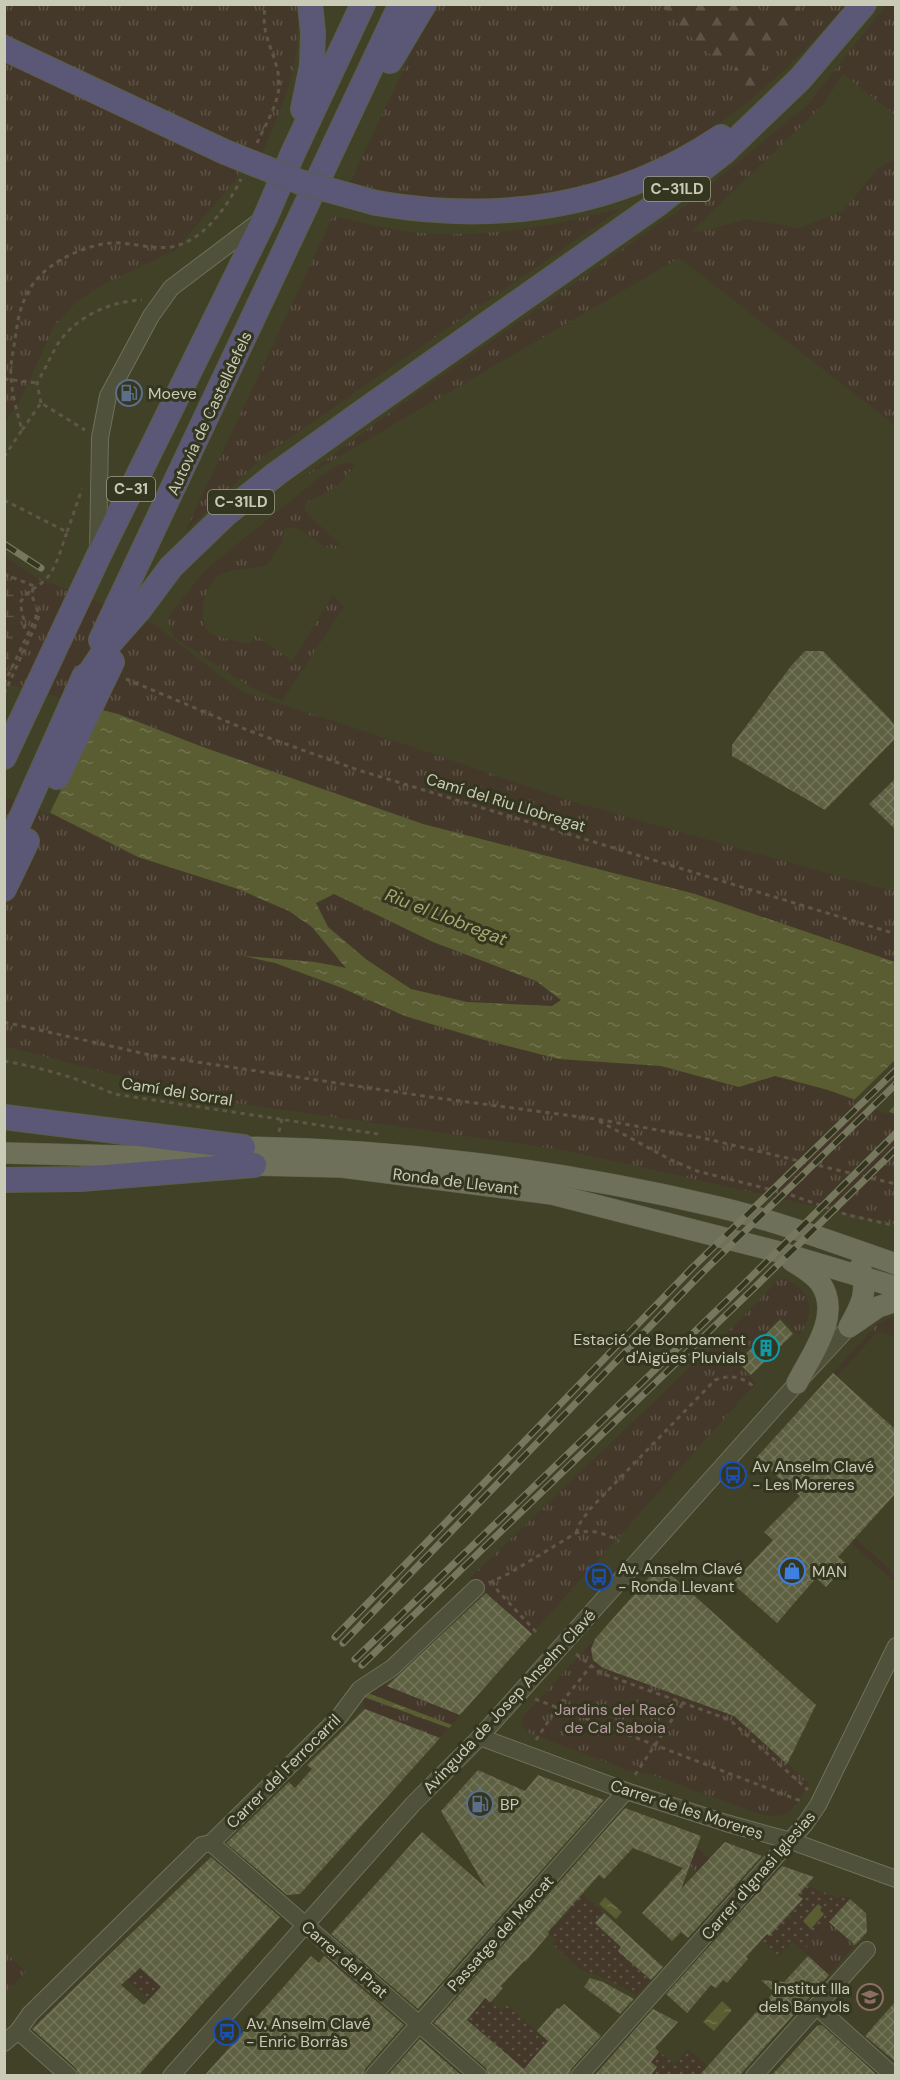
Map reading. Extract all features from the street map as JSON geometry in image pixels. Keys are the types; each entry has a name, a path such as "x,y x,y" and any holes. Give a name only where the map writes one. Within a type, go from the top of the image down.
{"highway":[{"path":"293,153 312,65 313,32 310,4"},
{"name":"Autovia de Castelldefels","path":"4,757 98,557 266,216 363,4"},
{"name":"Autovia de Castelldefels","path":"4,856 77,692 401,4"},
{"path":"397,48 418,4"},
{"path":"279,263 397,48 424,4"},
{"name":"C-31LD","path":"77,692 110,643 182,555 227,513 252,492 500,314 659,203 724,152 820,58 864,4"},
{"path":"4,48 225,152 300,182 376,203 438,212 512,212 563,204 616,189 668,168 715,142 763,108 820,58"},
{"path":"4,55 81,85"},
{"path":"4,889 111,675 139,610"},
{"path":"4,1117 248,1156"},
{"path":"4,1180 81,1179 248,1156"}],"main road":[{"name":"Ronda de Llevant","path":"4,1143 248,1156 552,1194 779,1252 896,1287"},
{"name":"Ronda de Llevant","path":"4,1153 163,1157 374,1153 558,1175 720,1207 896,1264"},
{"path":"849,1327 865,1294 864,1278 850,1248"},
{"path":"779,1252 817,1280 826,1294 828,1305 826,1322 797,1383"},
{"path":"849,1327 878,1307 896,1301"}],"street":[{"path":"98,557 100,438 108,396 151,316 171,288 266,216"},
{"name":"Avinguda de Josep Anselm Clavé","path":"171,2076 413,1804 480,1737 849,1327"},
{"name":"Carrer del Ferrocarril","path":"4,2043 18,2031 30,2014 202,1845 211,1843 339,1717 360,1689 392,1668 484,1585"},
{"name":"Carrer d'Ignasi Iglesias","path":"579,2076 791,1841 818,1805 896,1646"},
{"name":"Carrer de les Moreres","path":"480,1737 626,1791 791,1841 896,1879"},
{"name":"Passatge del Mercat","path":"373,2076 626,1791"},
{"name":"Carrer del Prat","path":"211,1843 478,2076"},
{"path":"754,2076 867,1950"},
{"path":"816,2006 894,2076"},
{"path":"18,2031 69,2076"}],"path":[{"path":"254,150 277,97 279,84 279,75 264,29 263,16 266,4"},
{"path":"22,430 13,398 11,380 13,353 21,309 33,284 42,274 74,253 104,244 130,243 166,248 183,243 202,231 226,206 241,178"},
{"path":"4,457 41,403 37,383 58,344 74,325 96,311 124,300 142,300 157,307"},
{"path":"4,379 37,383"},
{"path":"41,403 77,423 91,434"},
{"path":"26,632 22,630 25,625 20,603 34,586 44,582 57,562 83,482"},
{"path":"4,500 67,532"},
{"path":"4,574 34,586"},
{"path":"4,694 39,615 32,596 34,586"},
{"path":"4,684 36,617 36,606"},
{"name":"Camí del Riu Llobregat","path":"111,675 247,730 358,770 896,934"},
{"path":"4,1022 150,1055 430,1097 596,1119 703,1138 896,1184"},
{"name":"Camí del Sorral","path":"4,1061 50,1070 120,1095 349,1129"},
{"path":"596,1119 671,1161 697,1171 788,1194 848,1215 896,1226"},
{"path":"576,1533 590,1509 715,1380 735,1376 756,1388"},
{"path":"484,1585 510,1573 576,1533 601,1532 619,1541"},
{"path":"484,1585 498,1591 537,1633"},
{"path":"574,1653 601,1673 730,1720 808,1791"},
{"path":"536,1740 556,1708 591,1666"},
{"path":"534,1698 802,1801"},
{"path":"635,1775 683,1703"}],"green space":[{"path":"5,5 297,5 298,26 297,46 290,82 262,154 247,147 237,178 176,250 105,284 76,302 53,328 21,399 5,423"},
{"path":"439,5 845,5 778,76 741,108 672,153 608,179 538,195 469,201 413,196 350,182 414,47"},
{"path":"660,5 756,5 766,16 767,33 777,5 797,5 803,16 794,31 768,43 756,61 766,70 765,80 756,88 745,91 736,86 732,74 738,62 722,63 700,46"},
{"path":"886,5 895,5 895,115 843,74 823,105 692,231 701,232 746,219 799,228 843,211 877,169 895,159 895,425 679,258 297,481 417,393 686,205 807,105"},
{"path":"622,208 265,455 185,532 333,216 412,232 474,234 548,225"},
{"path":"352,462 354,466 337,486 305,504 308,514 339,544 337,549 321,545 299,529 285,529 281,544 267,565 222,574 211,584 204,600 204,625 208,631 220,637 247,644 252,641 255,634 292,661 333,595 344,607 282,701 250,687 174,637 167,618 204,571 322,475 338,465"},
{"path":"4,556 35,577 152,623 241,691 574,802 895,891 895,962 695,894 423,824 200,746 118,714 5,686 18,588 5,585"},
{"path":"4,585 18,587 5,686 4,686"},
{"path":"4,795 20,798 138,857 238,889 289,911 312,927 347,968 315,962 251,958 275,963 342,988 405,1016 477,1038 559,1059 661,1066 739,1087 775,1076 828,1090 895,1114 895,1224 563,1150 207,1099 5,1046"},
{"path":"334,894 433,942 536,981 562,1000 552,1006 467,1002 411,989 367,960 328,927 316,903"},
{"path":"781,1277 798,1287 808,1300 809,1317 799,1335 780,1317 735,1361 756,1383 532,1634 470,1578 692,1365 694,1367"},
{"path":"895,1316 895,1337 878,1331 837,1377 833,1373 877,1324"},
{"path":"855,1538 895,1574 895,1583 851,1543"},
{"name":"Jardins del Racó de Cal Saboia","path":"593,1641 592,1654 599,1666 734,1716 809,1783 799,1801 783,1815 756,1813 653,1775 627,1770 526,1732 522,1724 523,1716"},
{"path":"381,1682 460,1715 452,1725 366,1692 364,1697 448,1728 440,1738 365,1709 361,1694"},
{"path":"697,1847 737,1884 725,1898 689,1865"},
{"path":"567,1879 604,1913 595,1923 621,1947 618,1951 650,1980 637,1995 607,1979 580,1969 552,1944 556,1940 548,1932 570,1910 555,1896"},
{"path":"807,1885 838,1898 841,1896 851,1898 803,1951 792,1942 779,1956 757,1936 762,1930 769,1936 776,1928 747,1902 756,1892 790,1920 788,1915 803,1899 798,1895"},
{"path":"829,1922 855,1945 829,1975 803,1951"},
{"path":"122,1943 163,1988 153,2003 104,1960"},
{"path":"7,1953 26,1972 5,1993 5,1955"},
{"path":"485,1986 488,2000 501,2011 507,2005 548,2041 531,2075 467,2020 483,2001"},
{"path":"688,2049 707,2065 698,2075 650,2076 657,2067 651,2062 659,2052 674,2064"}],"water":[{"name":"Riu el Llobregat","path":"4,686 118,714 200,746 423,824 695,894 895,962 895,1114 828,1090 775,1076 739,1087 661,1066 559,1059 477,1038 405,1016 342,988 275,963 244,956 315,962 346,968 312,927 289,911 238,889 138,857 21,798","holes":["334,894 433,942 536,981 561,1000 552,1006 467,1002 411,989 367,960 328,927 316,903"]},
{"path":"365,1692 452,1725 449,1728 364,1697"},
{"path":"605,1897 622,1912 616,1919 599,1904"},
{"path":"818,1904 822,1907 820,1910 824,1914 811,1929 803,1921"},
{"path":"722,2001 732,2010 714,2031 703,2022"}],"pier":[{"path":"4,683 100,707 49,815 19,801 4,798"},
{"path":"895,1060 895,1105 887,1114 852,1102"}],"building":[{"path":"805,651 823,651 896,727 896,738 825,810 732,756 732,745 791,666"},
{"path":"896,778 896,830 869,804"},
{"name":"Estació de Bombament d'Aigües Pluvials","path":"780,1320 793,1334 751,1375 738,1362"},
{"path":"833,1373 896,1430 896,1493 838,1557 847,1564 826,1587 816,1578 777,1623 732,1583 773,1540 764,1532 800,1496 756,1458"},
{"path":"660,1565 816,1705 787,1764 734,1716 603,1668 593,1660 591,1649 595,1639"},
{"path":"486,1593 532,1634 460,1715 387,1686"},
{"path":"365,1709 440,1738 300,1894 287,1895 226,1843 289,1782 295,1788 312,1769 307,1765"},
{"path":"478,1770 525,1791 538,1775 604,1800 418,2009 331,1934 422,1832 486,1888 441,1811"},
{"path":"625,1808 701,1836 681,1889 725,1842 762,1856 688,1938 681,1932 672,1941 642,1913 683,1868 633,1848 604,1879 599,1875 548,1932 549,1934 525,1962 501,1986 503,1988 491,2002 485,1998 467,2020 524,2069 548,2041 537,2031 557,2008 559,2009 564,2004 601,2036 571,2069 569,2076 489,2076 486,2068 434,2023"},
{"path":"211,1857 280,1917 138,2076 79,2076 76,2068 32,2029","holes":["140,1968 161,1987 144,2005 121,1985"]},
{"path":"782,1866 814,1877 798,1895 803,1899 746,1957 748,1959 727,1983 723,1980 716,1988 711,1985 687,2013 666,1994"},
{"path":"850,1899 866,1913 867,1932 855,1945 829,1922"},
{"path":"604,1913 663,1967 651,1980 618,1951 621,1947 595,1923"},
{"path":"311,1956 319,1963 324,1956 404,2025 365,2069 363,2076 204,2076"},
{"path":"808,1956 829,1975 739,2076 699,2076 774,1992 761,1980 784,1982"},
{"path":"590,1978 603,1982 634,1999 620,2014 584,1987"},
{"path":"896,2001 896,2062 865,2036"},
{"path":"653,2009 678,2022 655,2048 659,2052 651,2062 657,2067 650,2076 594,2076"},
{"path":"822,2025 875,2073 875,2076 771,2076 817,2026"},
{"path":"420,2039 462,2076 387,2076"}],"railway":[{"path":"4,544 41,568"},
{"path":"335,1637 692,1268 896,1070"},
{"path":"343,1643 700,1275 896,1084"},
{"path":"355,1659 744,1284 896,1133"},
{"path":"362,1665 896,1149"}],"place":[{"name":"Moeve","path":"129,393"},
{"name":"Estació de Bombament d'Aigües Pluvials","path":"766,1348"},
{"name":"Av Anselm Clavé - Les Moreres","path":"733,1475"},
{"name":"MAN","path":"792,1571"},
{"name":"Av. Anselm Clavé - Ronda Llevant","path":"599,1577"},
{"name":"BP","path":"480,1804"},
{"name":"Institut Illa dels Banyols","path":"870,1997"},
{"name":"Av. Anselm Clavé - Enric Borràs","path":"227,2032"}]}
